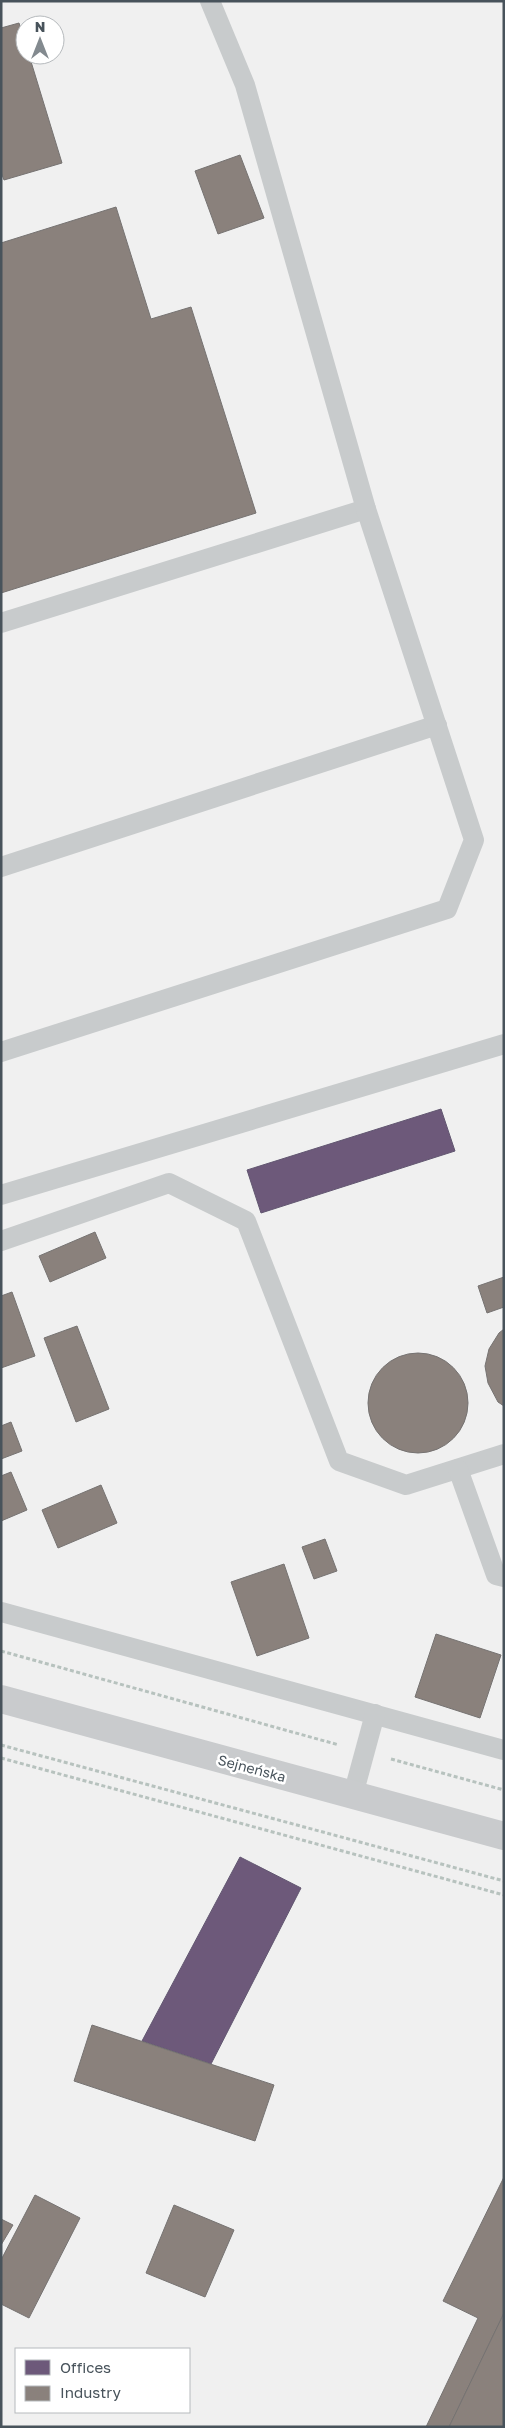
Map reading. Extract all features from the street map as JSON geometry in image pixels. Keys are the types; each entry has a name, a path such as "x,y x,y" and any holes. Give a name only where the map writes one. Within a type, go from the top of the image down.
{"main road":[{"name":"Sejneńska","path":"1,1699 504,1836"}],"lane":[{"path":"1,1052 448,909 474,840 366,509 245,85 210,1"},
{"path":"1,622 366,509"},
{"path":"1,867 437,725"},
{"path":"1,1194 504,1044"},
{"path":"1,1241 169,1183 246,1220 339,1461 406,1485 504,1454"},
{"path":"458,1469 496,1575 504,1577"},
{"path":"1,1612 504,1750"},
{"path":"353,1795 375,1714"}],"path":[{"path":"1,1651 504,1790"},
{"path":"1,1745 504,1881"},
{"path":"1,1758 504,1895"}],"building: Offices":[{"path":"441,1109 455,1151 261,1213 247,1170"},
{"path":"240,1857 301,1888 211,2064 142,2041"}],"building: Industry":[{"path":"15,24 15,65 32,65 62,163 4,180 1,172 1,28"},
{"path":"240,155 264,218 218,234 195,171"},
{"path":"116,207 151,319 191,307 256,513 1,593 1,243"},
{"path":"95,1232 106,1258 50,1282 39,1256"},
{"path":"504,1277 504,1307 487,1313 478,1286"},
{"path":"12,1292 35,1356 1,1368 1,1296"},
{"path":"77,1326 109,1409 76,1422 44,1338"},
{"path":"504,1329 504,1406 498,1402 488,1383 485,1366 489,1349 499,1333"},
{"path":"418,1353 428,1354 446,1361 460,1375 467,1393 467,1413 460,1431 446,1445 428,1452 418,1453 408,1452 390,1445 376,1431 369,1413 368,1403 369,1393 376,1375 390,1361 408,1354"},
{"path":"11,1422 22,1451 1,1459 1,1426"},
{"path":"11,1472 27,1510 1,1521 1,1476"},
{"path":"101,1485 117,1523 58,1548 42,1510"},
{"path":"325,1539 337,1571 314,1579 302,1547"},
{"path":"284,1564 309,1638 257,1656 231,1582"},
{"path":"436,1634 501,1655 480,1718 415,1697"},
{"path":"92,2025 274,2085 255,2141 74,2081"},
{"path":"504,2177 504,2313 449,2427 426,2427 478,2318 443,2301"},
{"path":"35,2195 80,2218 29,2318 1,2304 1,2260"},
{"path":"174,2205 234,2230 205,2297 146,2273"},
{"path":"1,2219 13,2225 1,2245"},
{"path":"504,2313 504,2427 449,2427"}]}
